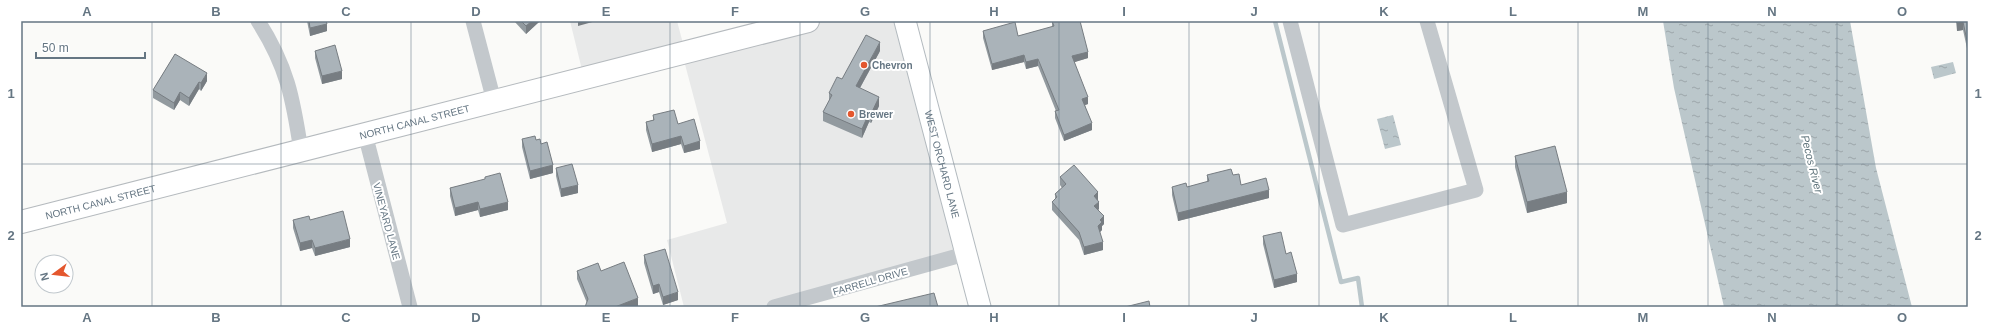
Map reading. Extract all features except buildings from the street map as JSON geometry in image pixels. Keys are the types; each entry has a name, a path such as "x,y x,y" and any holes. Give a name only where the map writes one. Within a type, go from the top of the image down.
{"main road":[{"name":"NORTH CANAL STREET","path":"21,222 808,21"}],"street":[{"path":"258,21 278,55 286,75 295,112 301,150"},
{"path":"473,21 494,101"},
{"name":"WEST ORCHARD LANE","path":"906,21 965,254 980,307"},
{"path":"1290,21 1343,225 1476,190 1427,21"},
{"name":"VINEYARD LANE","path":"365,134 410,307"},
{"name":"FARRELL DRIVE","path":"774,307 794,304 965,254"}],"shaded area":[{"path":"570,21 677,21 685,51 808,21 905,21 965,254 774,307 684,307 667,240 727,223 682,53 584,78"}],"water":[{"name":"Pecos River","path":"1663,21 1850,21 1876,168 1912,307 1724,307 1674,88"},
{"path":"1953,62 1956,73 1934,79 1931,67"},
{"path":"1393,115 1401,145 1385,149 1377,119"}],"waterway":[{"path":"1275,21 1341,282 1358,278 1362,307"}],"place":[{"name":"Chevron","path":"864,65"},
{"name":"Brewer","path":"851,114"}]}
